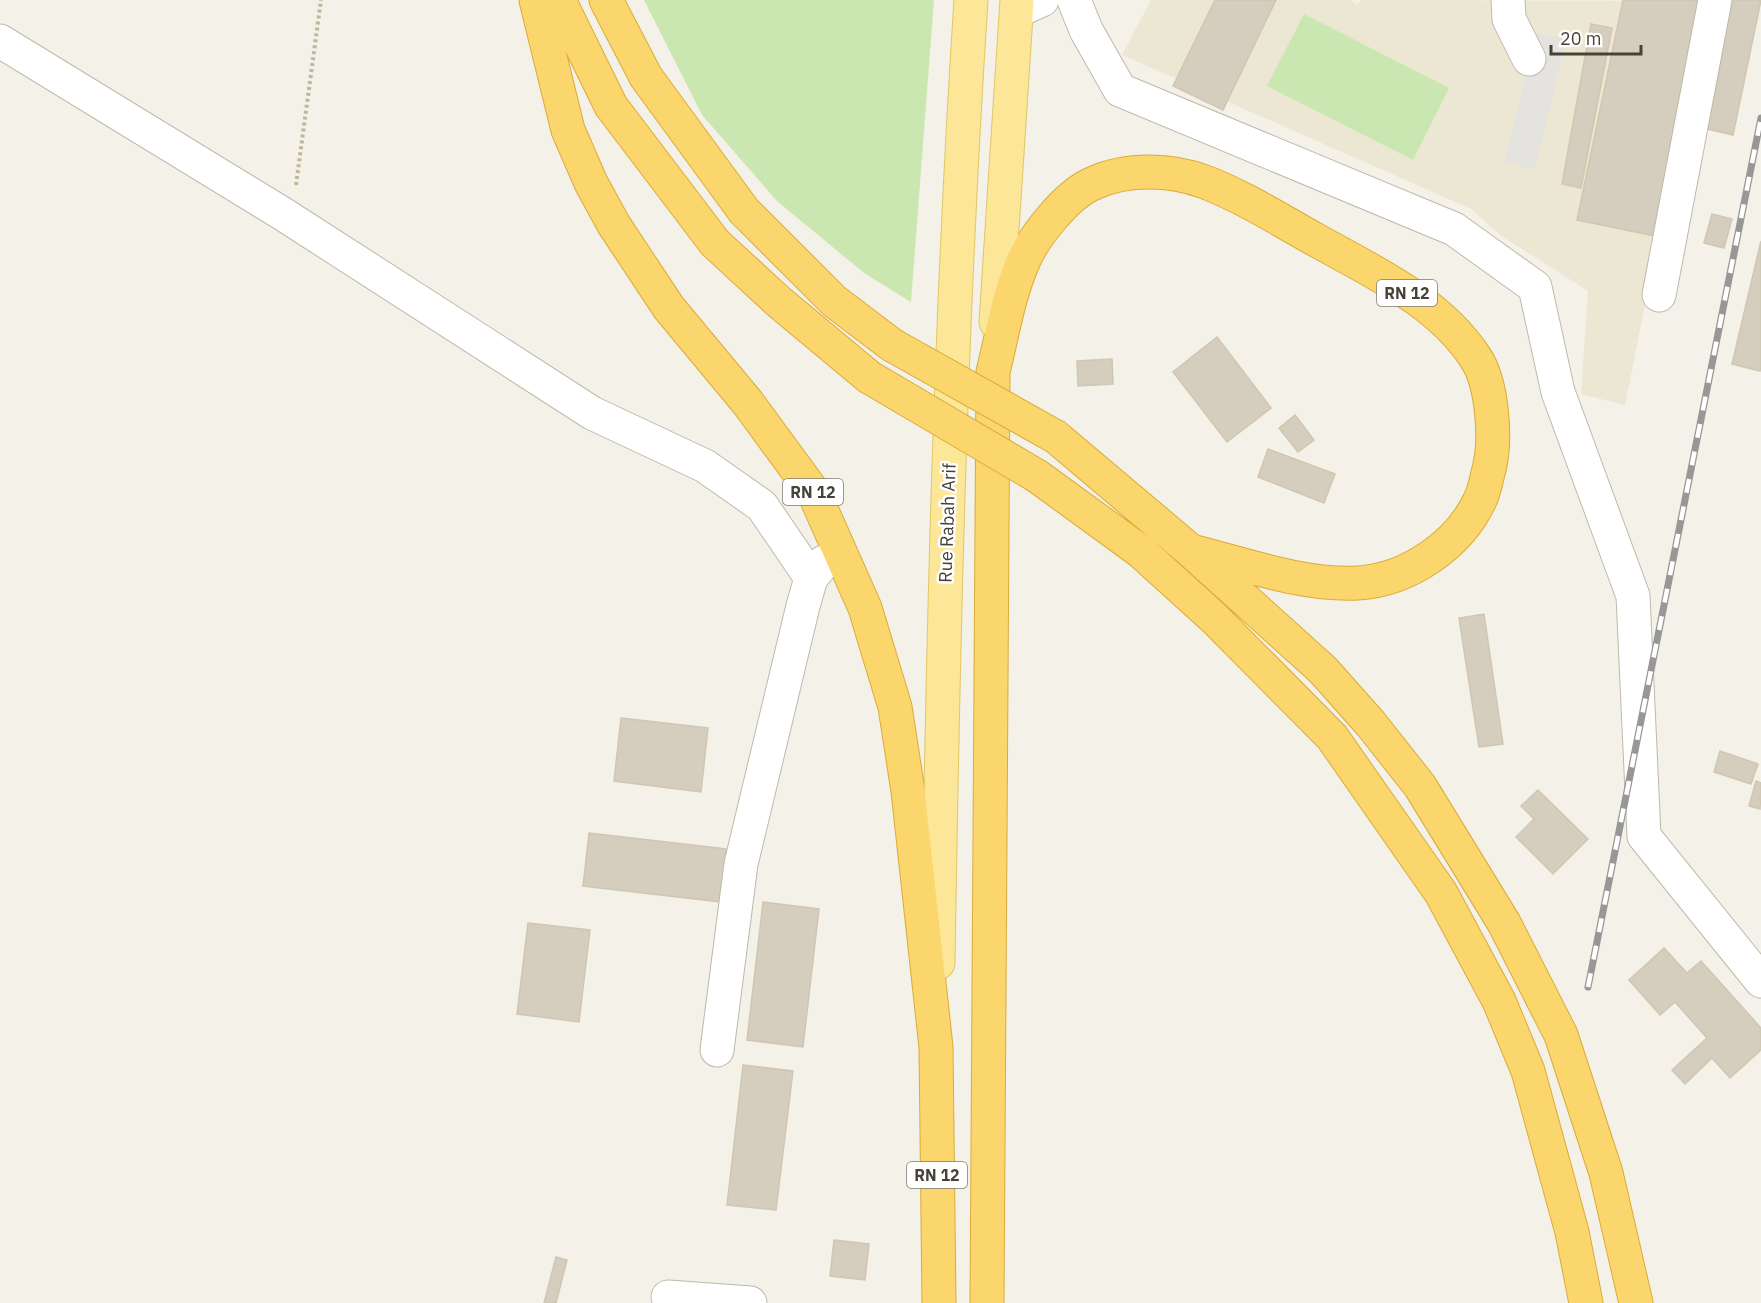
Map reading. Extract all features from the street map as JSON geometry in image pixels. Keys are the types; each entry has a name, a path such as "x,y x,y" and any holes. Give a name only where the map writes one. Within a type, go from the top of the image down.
{"highway":[{"name":"RN 12","path":"536,0 568,130 591,183 614,225 669,308 748,403 814,493 839,544 865,608 896,707 908,791 936,1047 939,1303"},
{"path":"559,0 611,106 715,243 779,302 869,377 1037,476 1140,551 1214,618 1332,737 1441,893 1490,983 1528,1071 1572,1232 1586,1303"},
{"path":"606,0 646,77 744,211 834,301 892,345 1056,437 1191,551 1323,670 1371,724 1420,786 1504,922 1561,1035 1606,1173 1636,1303"},
{"name":"RN 12","path":"987,1303 993,372 1010,301 1023,261 1055,213 1092,183 1144,171 1203,181 1263,211 1380,276 1434,311 1477,358 1492,407 1493,458 1480,500 1452,541 1409,570 1359,583 1302,578 1191,551"}],"main road":[{"name":"Rue Rabah Arif","path":"936,1047 944,602 962,150 971,0"},
{"path":"993,372 1025,4"}],"street":[{"path":"1074,0 1086,30 1120,90 1454,228 1535,287 1558,392 1633,596 1644,836 1761,981"},
{"path":"1508,0 1509,19 1529,59"},
{"path":"1659,295 1715,0"},
{"path":"0,41 299,225 592,413 705,466 762,506 811,578"},
{"path":"717,1050 741,864 811,578 839,544"},
{"path":"668,1297 750,1303"}],"path":[{"path":"299,225 296,179 321,0"}],"shaded area":[{"path":"1151,0 1351,0 1357,5 1362,0 1705,1 1625,405 1581,394 1588,291 1500,235 1471,209 1122,55"},
{"path":"1536,32 1566,39 1535,170 1505,162"}],"green space":[{"path":"644,0 934,0 911,302 864,273 777,201 702,115"},
{"path":"1304,14 1449,88 1413,160 1267,86"}],"building":[{"path":"1215,0 1276,0 1223,110 1173,86"},
{"path":"1623,0 1701,0 1655,236 1577,220"},
{"path":"1727,0 1761,0 1733,135 1699,127"},
{"path":"1591,24 1612,28 1581,188 1562,184"},
{"path":"1712,214 1732,219 1724,248 1704,243"},
{"path":"1761,241 1761,368 1760,371 1732,364"},
{"path":"1217,337 1271,408 1227,442 1173,372"},
{"path":"1112,359 1113,384 1078,386 1077,361"},
{"path":"1295,415 1314,440 1298,452 1279,428"},
{"path":"1268,449 1335,474 1324,503 1258,477"},
{"path":"1484,614 1503,744 1479,747 1459,618"},
{"path":"621,718 708,728 701,792 614,781"},
{"path":"1720,751 1758,764 1751,784 1714,772"},
{"path":"1756,781 1761,783 1760,809 1749,806"},
{"path":"1538,790 1588,839 1553,874 1516,837 1534,819 1521,806"},
{"path":"589,833 726,849 720,902 583,886"},
{"path":"763,902 819,909 803,1047 747,1040"},
{"path":"528,923 590,930 579,1022 517,1014"},
{"path":"1664,948 1687,973 1701,961 1761,1028 1761,1050 1730,1078 1712,1058 1685,1084 1672,1070 1707,1038 1675,1002 1660,1015 1629,980"},
{"path":"743,1065 793,1071 776,1210 727,1205"},
{"path":"834,1240 869,1244 865,1280 830,1276"},
{"path":"556,1257 567,1260 556,1303 544,1303"}],"railway":[{"path":"1588,987 1761,118"}]}
